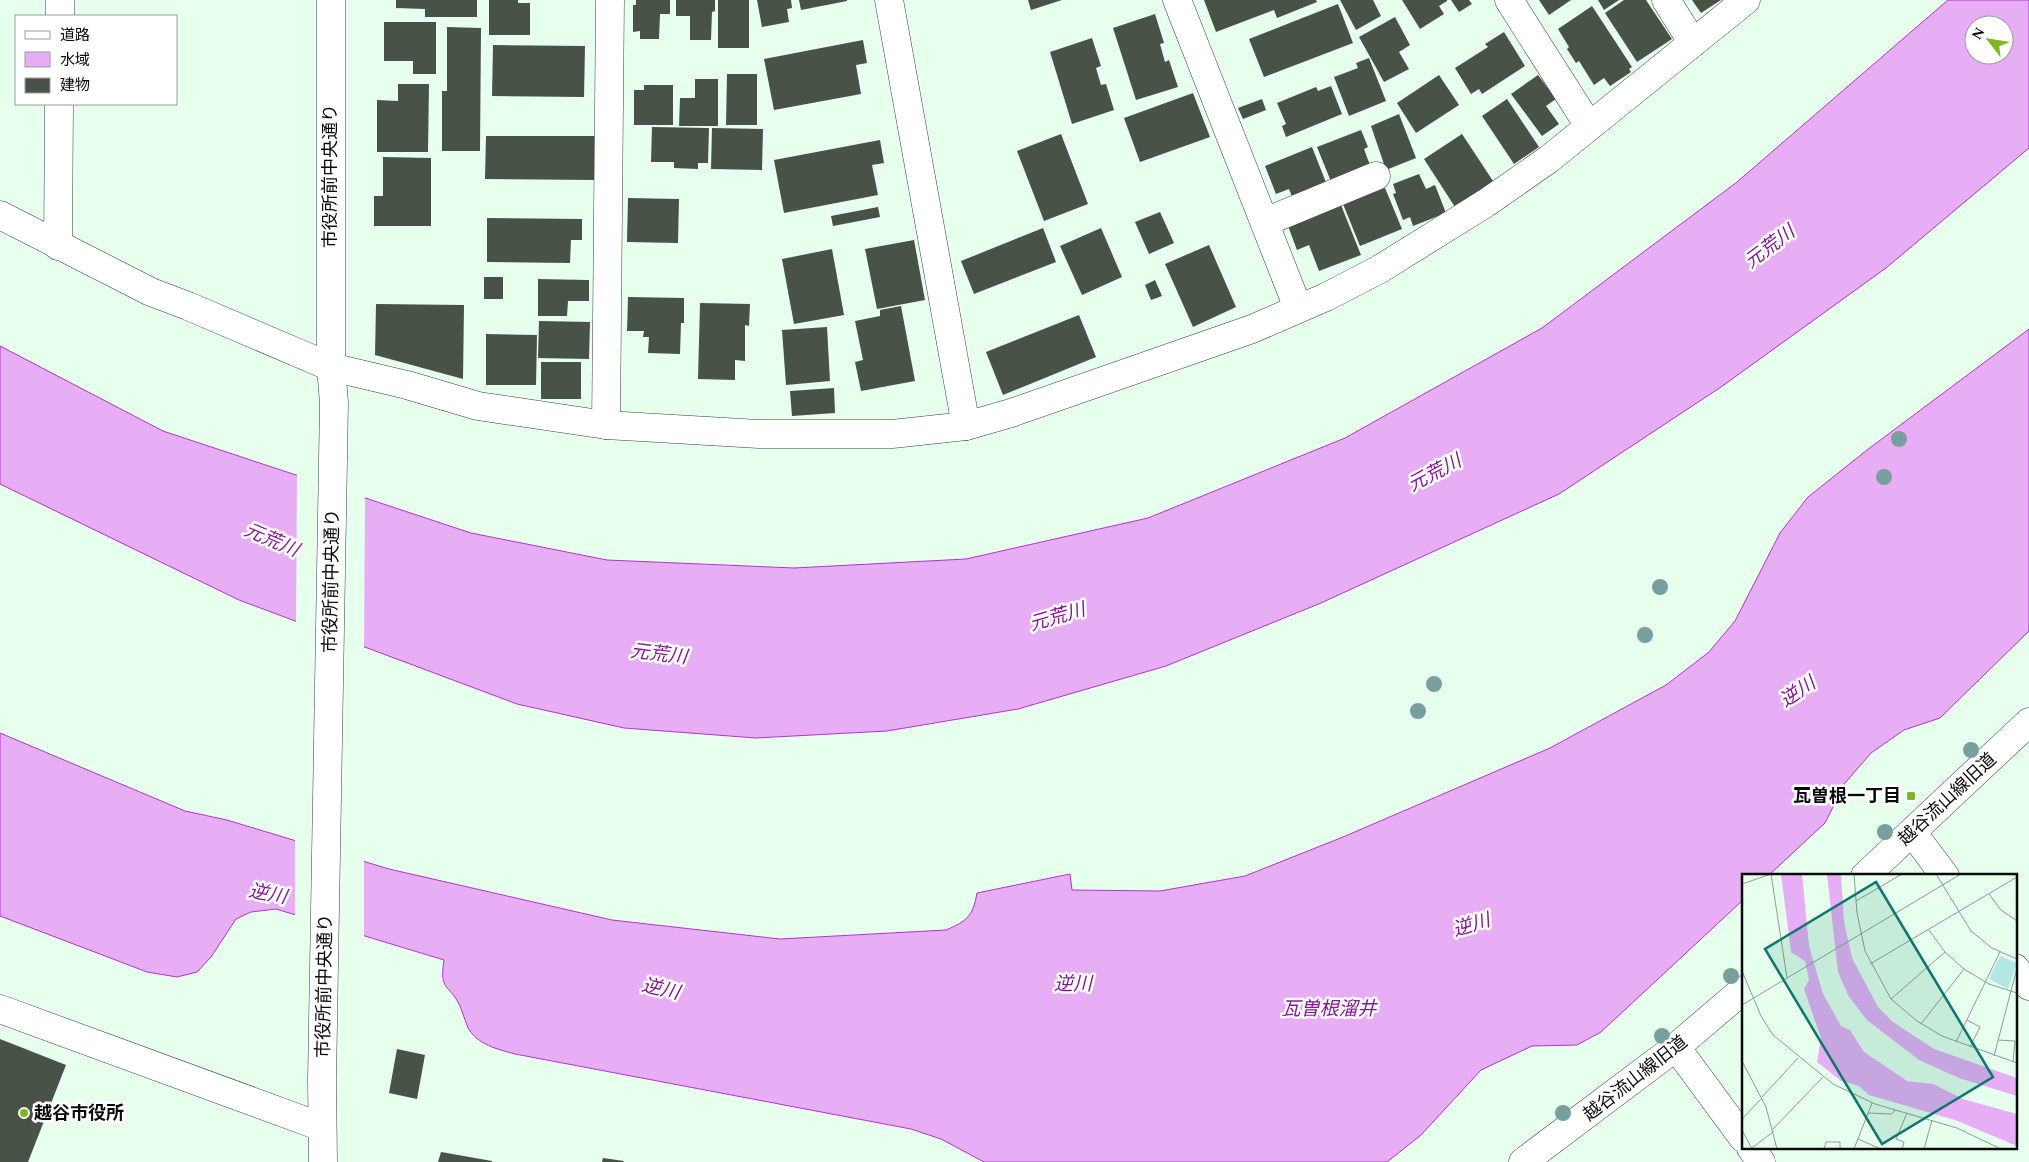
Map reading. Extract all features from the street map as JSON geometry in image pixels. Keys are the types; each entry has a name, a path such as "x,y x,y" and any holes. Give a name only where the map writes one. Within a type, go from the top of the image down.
{"street":[{"path":"60,0 60,15"},
{"name":"市役所前中央通り","path":"323,1162 322,1127 334,403 331,367 331,0"},
{"path":"606,425 610,0"},
{"path":"889,0 966,426"},
{"path":"1177,0 1298,308"},
{"path":"1509,0 1589,126"},
{"path":"1666,0 1693,43"},
{"path":"0,215 150,292 188,306 331,367 407,385 478,406 531,416 606,425 759,434 892,434 966,426 1011,413 1252,329 1326,297 1380,269 1486,203 1549,159 1746,0"},
{"path":"58,246 59,105"},
{"path":"1265,222 1376,176"},
{"name":"越谷流山線旧道","path":"1867,874 2029,722"},
{"path":"1912,832 1944,874"},
{"path":"2016,969 2029,986"},
{"name":"越谷流山線旧道","path":"1523,1162 1676,1047 1742,991"},
{"path":"0,1009 322,1127"},
{"path":"1676,1047 1739,1124"},
{"path":"1752,1150 1761,1162"}],"water":[{"name":"元荒川","path":"1948,0 2029,0 2029,148 1886,268 1721,387 1559,494 1321,603 1166,666 1018,709 887,731 756,738 624,728 517,704 239,600 0,484 0,346 163,431 471,533 607,560 794,568 966,559 1148,518 1345,438 1542,328 1737,182"},
{"name":"瓦曽根溜井","path":"2029,329 2029,631 1940,718 1904,730 1871,753 1845,783 1825,823 1770,874 1742,874 1742,901 1601,1032 1577,1045 1532,1046 1481,1070 1421,1135 1387,1162 984,1162 941,1139 911,1129 515,1054 495,1048 477,1039 468,1028 460,1006 444,983 444,960 276,909 251,912 236,919 211,957 197,972 177,977 147,972 0,916 0,733 185,811 227,820 389,869 612,920 780,939 946,930 968,917 977,893 1070,874 1072,890 1160,891 1245,876 1343,837 1550,748 1666,685 1709,652 1735,621 1780,533 1808,497 1867,450"}],"pier":[{"path":"297,473 365,495 364,650 296,625"},
{"path":"295,838 364,859 364,938 295,917"}],"building":[{"path":"396,0 477,0 477,17 425,17 425,9 396,8"},
{"path":"489,0 518,0 518,3 530,3 530,35 489,35"},
{"path":"636,0 670,0 670,14 660,14 659,39 640,39 640,31 633,32 633,5 636,5"},
{"path":"676,0 715,0 715,11 712,12 711,40 690,40 690,16 676,16"},
{"path":"718,0 749,0 749,48 718,48"},
{"path":"757,0 791,0 792,8 787,9 789,22 762,27"},
{"path":"799,0 847,0 847,1 801,10"},
{"path":"1028,0 1062,0 1031,10"},
{"path":"1204,0 1316,0 1317,2 1277,18 1274,10 1216,32"},
{"path":"1340,0 1373,0 1381,16 1356,30"},
{"path":"1402,0 1447,1 1439,6 1444,14 1420,29"},
{"path":"1451,0 1469,0 1472,4 1459,12"},
{"path":"1539,0 1571,0 1549,15"},
{"path":"1598,0 1619,0 1604,10"},
{"path":"1624,0 1646,0 1672,39 1637,62 1605,13"},
{"path":"1692,0 1721,0 1701,13"},
{"path":"1338,4 1353,43 1264,77 1249,39"},
{"path":"1592,6 1632,67 1629,69 1631,72 1610,86 1604,78 1594,85 1579,61 1576,63 1567,49 1569,47 1558,29"},
{"path":"1155,14 1164,43 1160,44 1165,62 1169,60 1178,87 1136,100 1113,28"},
{"path":"1395,17 1410,45 1399,52 1409,69 1384,82 1359,37"},
{"path":"384,22 436,22 436,74 413,74 413,61 384,61"},
{"path":"447,27 481,28 480,151 442,151 442,91 447,91"},
{"path":"1504,32 1525,66 1482,94 1479,89 1471,94 1455,68 1488,47 1485,44"},
{"path":"1092,38 1101,66 1096,68 1101,85 1106,84 1114,110 1072,124 1050,52"},
{"path":"863,40 867,63 856,65 861,94 774,110 764,59"},
{"path":"493,45 585,46 584,97 492,96"},
{"path":"1369,58 1386,101 1349,116 1334,77 1358,68 1356,63"},
{"path":"727,74 757,74 757,125 726,125"},
{"path":"1439,75 1459,105 1416,133 1397,103"},
{"path":"1538,75 1556,99 1546,106 1559,124 1542,136 1511,94"},
{"path":"695,79 718,79 718,126 679,126 680,98 695,98"},
{"path":"398,84 429,84 428,152 377,152 377,100 398,101"},
{"path":"644,85 673,85 673,125 634,125 634,90 644,90"},
{"path":"1331,86 1342,114 1286,137 1282,126 1286,124 1277,103 1316,87 1318,91"},
{"path":"1193,93 1210,137 1140,162 1124,118"},
{"path":"1262,99 1266,110 1243,119 1238,108"},
{"path":"1507,99 1539,147 1514,164 1482,116"},
{"path":"1399,114 1416,158 1386,170 1371,126"},
{"path":"652,127 709,128 708,163 698,163 698,169 674,168 674,162 651,162"},
{"path":"712,128 763,129 762,170 711,169"},
{"path":"1361,130 1368,147 1364,149 1371,168 1332,184 1317,147"},
{"path":"1061,134 1088,204 1044,221 1017,151"},
{"path":"1462,134 1493,181 1455,207 1424,159"},
{"path":"486,136 597,136 597,180 485,179"},
{"path":"880,140 884,163 872,165 878,195 784,213 774,160"},
{"path":"1312,147 1327,185 1293,199 1289,189 1276,194 1265,166"},
{"path":"383,157 431,158 431,226 374,226 374,196 383,196"},
{"path":"1419,174 1426,189 1435,185 1446,213 1413,226 1410,217 1403,220 1393,194 1396,193 1393,184"},
{"path":"1385,188 1402,229 1360,246 1343,204"},
{"path":"628,198 679,199 678,243 627,242"},
{"path":"1341,205 1361,255 1319,271 1309,245 1297,250 1288,226"},
{"path":"878,207 880,217 833,226 831,216"},
{"path":"1160,212 1174,243 1149,254 1135,222"},
{"path":"487,218 582,219 582,240 571,240 570,263 487,262"},
{"path":"1043,228 1056,262 974,294 961,261"},
{"path":"1101,228 1122,277 1082,295 1060,246"},
{"path":"914,240 925,300 877,309 865,249"},
{"path":"1209,245 1236,307 1193,327 1165,264"},
{"path":"832,249 844,315 794,324 782,259"},
{"path":"484,277 503,277 503,299 484,299"},
{"path":"538,279 589,280 589,301 568,301 567,316 538,316"},
{"path":"1155,280 1162,296 1151,300 1145,285"},
{"path":"628,297 684,298 684,323 681,323 680,354 648,353 649,337 643,337 644,331 627,331"},
{"path":"700,303 750,304 749,326 745,325 745,361 735,360 735,380 698,379"},
{"path":"376,304 464,305 463,379 375,355"},
{"path":"901,306 915,381 861,391 855,362 863,360 855,321 880,316 880,310"},
{"path":"1079,315 1096,357 1003,395 986,352"},
{"path":"539,321 590,322 589,359 538,358"},
{"path":"827,327 830,381 786,385 782,330"},
{"path":"486,334 537,335 536,385 486,385"},
{"path":"541,362 581,362 581,399 541,399"},
{"path":"834,388 835,413 792,416 790,391"},
{"name":"越谷市役所","path":"0,1039 66,1065 28,1162 0,1162"},
{"path":"397,1049 425,1055 417,1099 389,1093"},
{"path":"441,1152 492,1161 492,1162 438,1162"},
{"path":"603,1158 624,1161 602,1162"}],"place":[{"name":"瓦曽根一丁目","path":"1911,796"},
{"name":"越谷市役所","path":"24,1113"}],"water label":[{"name":"逆川","path":"1797,691"},
{"name":"逆川","path":"268,893"},
{"name":"逆川","path":"1471,924"},
{"name":"逆川","path":"1073,983"},
{"name":"逆川","path":"661,988"}]}
